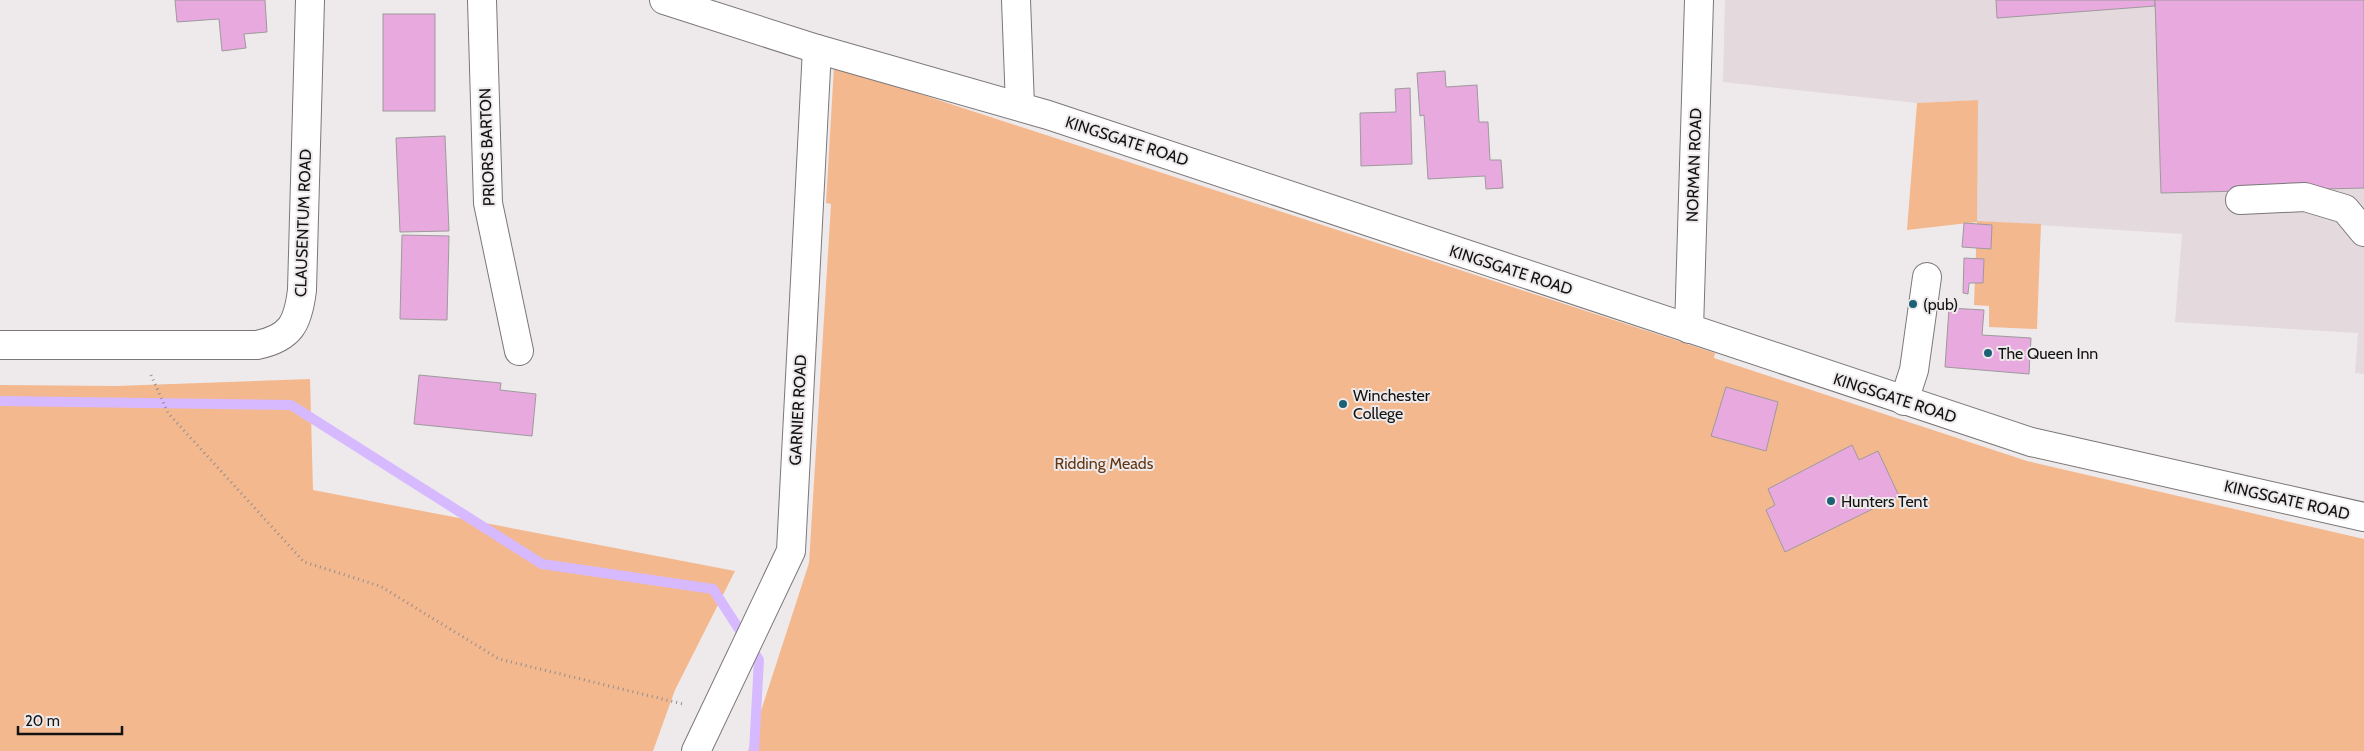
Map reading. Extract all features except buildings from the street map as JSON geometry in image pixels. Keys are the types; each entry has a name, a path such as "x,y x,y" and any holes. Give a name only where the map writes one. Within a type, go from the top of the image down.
{"street":[{"name":"CLAUSENTUM ROAD","path":"0,345 258,344 275,341 289,331 300,313 302,290 310,0"},
{"name":"PRIORS BARTON","path":"482,0 488,203 519,351"},
{"name":"KINGSGATE ROAD","path":"664,0 817,49 1020,106 2031,442 2364,518"},
{"path":"1016,0 1020,106"},
{"name":"NORMAN ROAD","path":"1689,329 1699,0"},
{"name":"GARNIER ROAD","path":"696,751 737,662 760,621 791,551 817,49"},
{"path":"2240,200 2305,197 2345,209 2364,232"},
{"path":"1904,401 1914,370 1926,277"}],"path":[{"path":"160,397 168,413 304,562 380,586 499,659 716,711"}],"shaded area":[{"path":"1725,0 2364,0 2364,374 2355,373 2358,333 2175,322 2182,234 1977,221 1977,100 1917,103 1723,82"}],"green space":[{"name":"Ridding Meads","path":"834,66 1715,353 1714,358 2027,461 2364,539 2364,751 748,751 809,563 831,204 826,203"},
{"path":"1978,100 1977,221 2041,224 2037,329 1989,327 1989,306 1974,305 1977,222 1907,230 1917,103"},
{"path":"310,379 313,490 735,571 675,690 653,751 0,751 0,385 116,386"}],"waterway":[{"path":"0,401 291,405 542,564 713,589 759,660 754,751"}],"place":[{"name":"(pub)","path":"1913,304"},
{"name":"The Queen Inn","path":"1988,353"},
{"name":"Winchester College","path":"1343,404"},
{"name":"Hunters Tent","path":"1831,501"}]}
